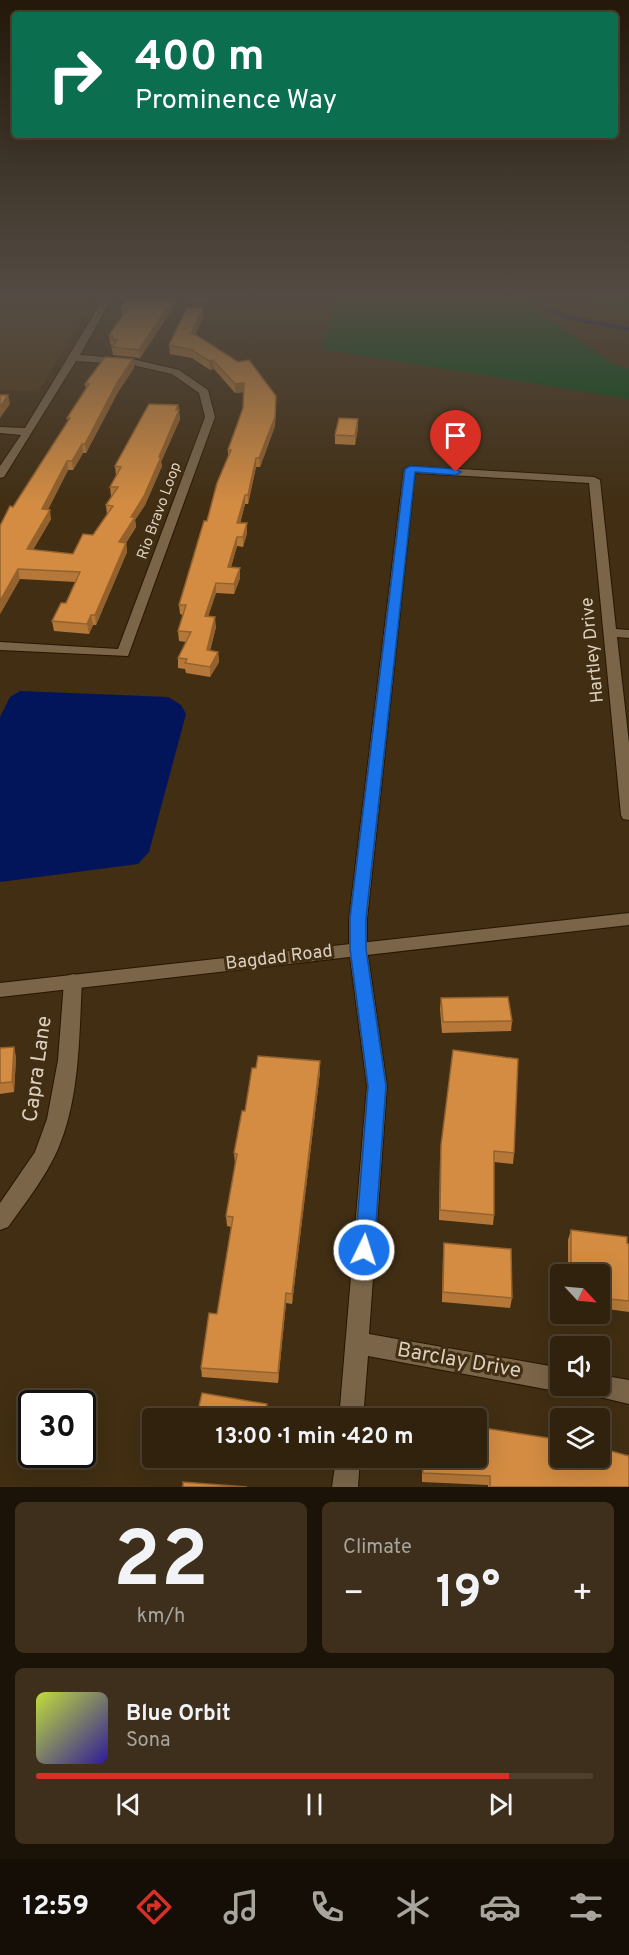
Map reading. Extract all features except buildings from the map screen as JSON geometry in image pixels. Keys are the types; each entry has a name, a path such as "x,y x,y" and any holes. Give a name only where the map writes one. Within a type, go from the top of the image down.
{"street":[{"path":"0,475 70,365"},
{"name":"Rio Bravo Loop","path":"0,646 123,653 210,417 204,392 175,372 147,365"},
{"path":"0,430 29,432"},
{"name":"Hartley Drive","path":"358,949 358,918 410,469 594,480 629,815"},
{"path":"610,633 629,634"},
{"name":"Bagdad Road","path":"0,990 629,919"},
{"path":"352,1408 377,1086 358,949"},
{"name":"Capra Lane","path":"0,1220 28,1182 52,1140 63,1092 73,981"},
{"name":"Barclay Drive","path":"357,1343 550,1378"},
{"path":"610,1389 629,1392"},
{"path":"345,1487 347,1468"}],"shaded area":[{"path":"0,365 54,365 38,392 0,390"},
{"path":"20,691 168,697 181,705 186,714 149,852 138,864 0,882 0,717 10,697"}],"green space":[{"path":"423,365 617,365 629,369 629,399"}],"route":[{"path":"364,1250 377,1086 358,949 358,918 407,493 410,469 456,472"}]}
